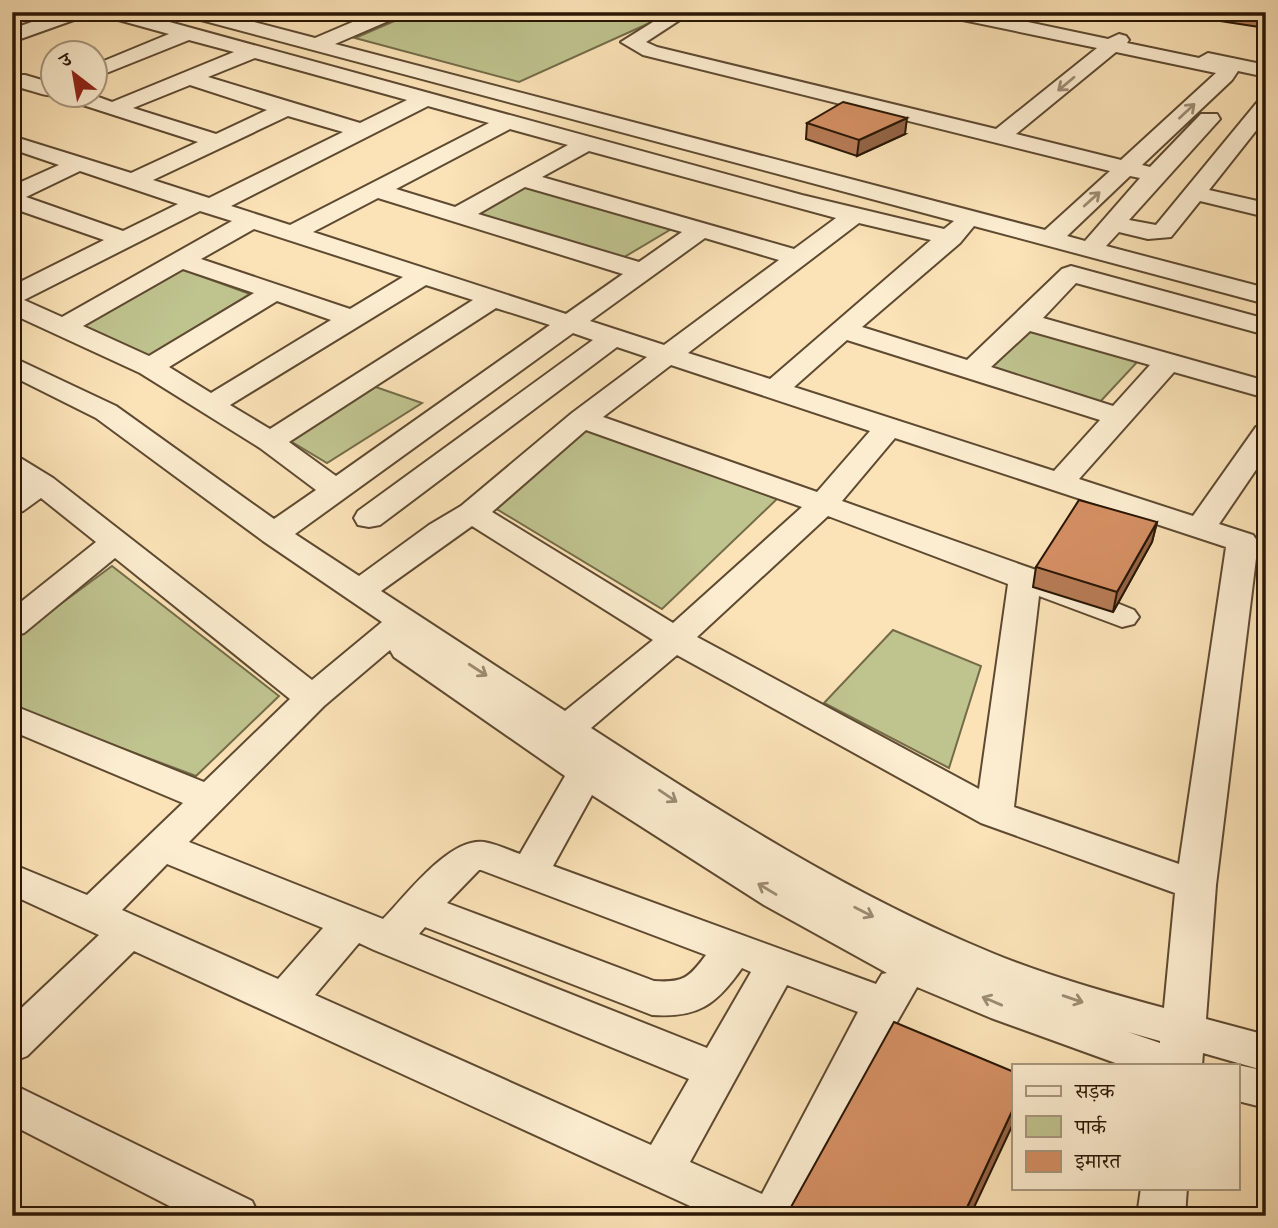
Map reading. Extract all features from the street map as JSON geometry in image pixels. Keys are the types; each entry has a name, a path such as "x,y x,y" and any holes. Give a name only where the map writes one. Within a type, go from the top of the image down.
{"street":[{"path":"12,36 79,12"},
{"path":"111,12 585,144 950,238"},
{"path":"193,12 314,40 1054,234 1101,237 1163,232 1266,104"},
{"path":"230,12 314,40 388,15"},
{"path":"631,41 683,12"},
{"path":"656,41 656,35 703,12"},
{"path":"953,12 1087,37 1228,70 1261,70"},
{"path":"987,12 1087,37"},
{"path":"314,40 361,13 388,15"},
{"path":"108,66 186,34"},
{"path":"1063,56 1087,37"},
{"path":"631,41 656,41 692,52 978,120 1006,132 1160,170 1266,210"},
{"path":"631,41 650,51 978,120"},
{"path":"1006,132 1115,43 1261,70"},
{"path":"113,108 252,52"},
{"path":"1054,234 1225,76 1228,70"},
{"path":"1101,237 1160,170 1261,70"},
{"path":"190,78 360,130"},
{"path":"12,81 25,81 38,85"},
{"path":"12,296 123,239 207,203 426,99"},
{"path":"108,106 216,141"},
{"path":"135,180 286,109"},
{"path":"295,232 507,122"},
{"path":"458,215 585,144"},
{"path":"20,150 135,180 207,203 571,325 1254,545 1196,885 1178,1054"},
{"path":"12,195 78,164"},
{"path":"523,179 796,257"},
{"path":"376,190 642,271"},
{"path":"12,200 123,239"},
{"path":"774,390 977,212"},
{"path":"360,591 472,513 582,419 855,215"},
{"path":"61,328 254,219"},
{"path":"274,534 701,230"},
{"path":"1101,237 1266,281"},
{"path":"1101,237 1266,296"},
{"path":"181,260 350,318"},
{"path":"972,370 1071,274 1266,327"},
{"path":"212,404 423,276"},
{"path":"150,367 274,292"},
{"path":"270,442 494,298"},
{"path":"12,304 150,367 270,442 337,491"},
{"path":"1025,321 1266,390"},
{"path":"844,330 1119,417"},
{"path":"369,518 612,338"},
{"path":"1059,484 1167,363"},
{"path":"12,365 106,412 274,534 360,591 394,628"},
{"path":"12,385 70,410 105,430 557,737 813,886 898,929 979,965 1081,1002 1178,1054"},
{"path":"582,419 1026,577 1122,617"},
{"path":"557,737 675,639 823,504 888,428"},
{"path":"1200,529 1266,433"},
{"path":"12,465 41,484 312,698"},
{"path":"12,505 41,484"},
{"path":"472,513 675,639 995,814 1196,885"},
{"path":"12,626 115,542"},
{"path":"995,814 1026,577"},
{"path":"12,1044 111,923 163,847 312,698 394,628"},
{"path":"12,717 211,800"},
{"path":"557,737 586,772 712,856 779,896 910,966 1001,1005 1178,1054 1266,1053"},
{"path":"529,873 586,772"},
{"path":"163,847 716,1072"},
{"path":"389,939 465,860 484,856 884,1004"},
{"path":"12,878 762,1216"},
{"path":"417,908 652,998 676,1001 691,997 704,989 733,948"},
{"path":"284,1002 351,924"},
{"path":"661,1171 776,964"},
{"path":"775,1216 884,1004 910,966"},
{"path":"1240,1084 1266,1090"},
{"path":"12,1103 235,1216"},
{"path":"1161,1216 1164,1190"}],"green space":[{"path":"415,12 674,12 519,82 355,38"},
{"path":"520,183 673,228 621,259 467,211"},
{"path":"179,268 250,294 148,356 77,323"},
{"path":"1024,324 1140,359 1098,404 979,367"},
{"path":"367,384 422,403 327,463 282,436"},
{"path":"582,426 777,499 662,609 485,502"},
{"path":"112,566 279,696 196,776 12,707 12,640"},
{"path":"893,630 981,666 949,768 824,703"}],"building":[{"path":"843,102 907,118 859,140 807,123"},
{"path":"1079,500 1157,522 1117,592 1036,567"},
{"path":"894,1022 1012,1071 1012,1111 963,1216 786,1216"}]}
